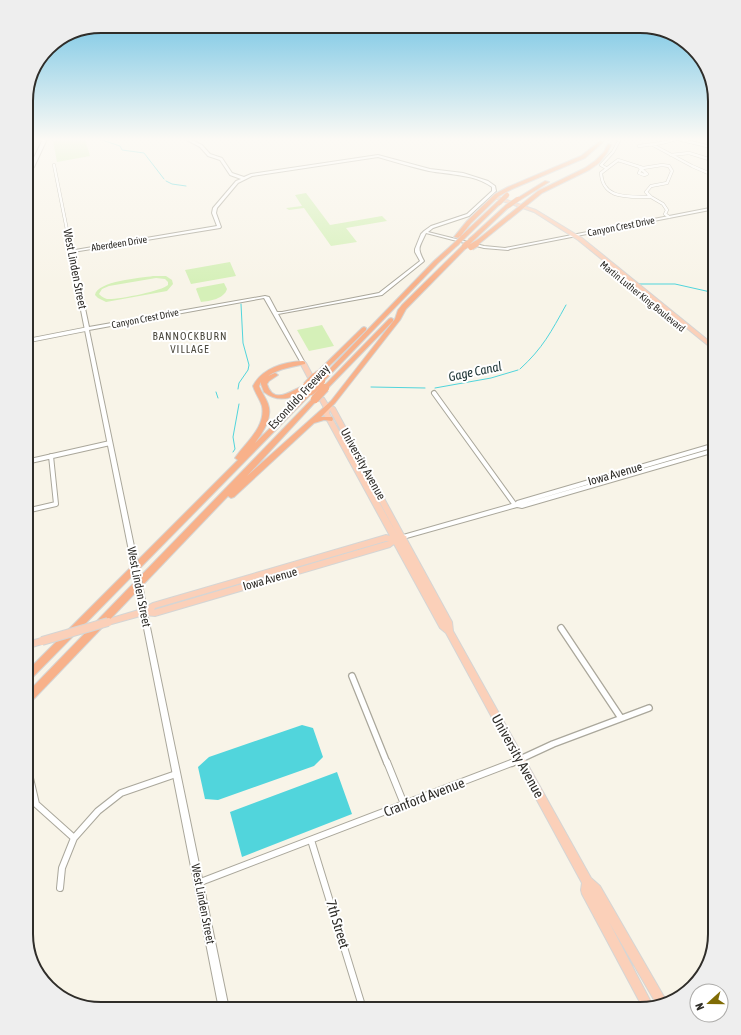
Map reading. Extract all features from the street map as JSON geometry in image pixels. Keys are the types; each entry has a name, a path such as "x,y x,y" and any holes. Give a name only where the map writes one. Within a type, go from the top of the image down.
{"highway":[{"path":"459,237 469,222 495,197 512,187"},
{"name":"Escondido Freeway","path":"323,385 396,303 459,237 508,195 523,187"},
{"path":"468,247 471,240 508,206 537,187"},
{"path":"468,247 478,242 549,187"},
{"name":"Escondido Freeway","path":"33,671 218,485 452,260 468,247"},
{"path":"303,363 269,378 264,384 264,389 272,395 284,397 294,394 314,394 318,373 381,313 396,303"},
{"path":"182,538 327,408 398,319 404,306"},
{"path":"218,485 259,432 264,423 265,406 256,386 259,380 269,373 296,363 303,363"},
{"name":"Escondido Freeway","path":"33,694 260,458 314,394"},
{"path":"313,421 324,418 330,419"},
{"path":"33,666 46,658"},
{"path":"33,698 58,668"}],"main road":[{"name":"Martin Luther King Boulevard","path":"495,197 524,206 542,215 581,240 708,343"},
{"name":"Martin Luther King Boulevard","path":"574,236 575,240 708,348"},
{"path":"303,363 311,378"},
{"name":"University Avenue","path":"314,394 327,408 332,408 443,626 449,631 587,882 596,890 660,999"},
{"name":"University Avenue","path":"327,408 326,413 440,606 449,624 449,631"},
{"name":"Iowa Avenue","path":"33,644 144,612 155,613 388,545 399,538"},
{"path":"422,587 427,590 440,606"},
{"name":"University Avenue","path":"587,882 586,890 645,1001"},
{"path":"597,911 607,922 626,954 630,958 634,957"}],"street":[{"name":"West Linden Street","path":"58,187 223,1002"},
{"name":"Aberdeen Drive","path":"71,250 74,251 218,226 214,213 216,206 232,187"},
{"path":"303,363 276,313 380,294 421,263 422,260 417,251 425,232 470,214 494,191 494,187"},
{"path":"605,187 610,193 615,195 652,197"},
{"path":"650,187 646,193 666,206 667,210 665,214 669,217"},
{"name":"Canyon Crest Drive","path":"425,232 488,248 504,249 564,236 574,236 708,209"},
{"path":"441,236 432,230 446,223"},
{"path":"420,242 422,242 427,235 441,236"},
{"name":"Canyon Crest Drive","path":"33,340 265,296 276,313"},
{"path":"434,393 516,505"},
{"path":"33,460 110,443"},
{"name":"Iowa Avenue","path":"399,538 516,505 519,502 552,492 708,447"},
{"name":"Iowa Avenue","path":"516,505 522,506 708,452"},
{"path":"33,509 56,504 51,456"},
{"path":"561,628 621,718"},
{"path":"352,676 404,804"},
{"name":"Cranford Avenue","path":"198,883 508,764 553,744 649,708"},
{"path":"60,888 62,868 74,838 98,811 115,797 176,774"},
{"path":"33,791 36,804 74,838"},
{"name":"7th Street","path":"311,840 361,1002"}],"green space":[{"path":"306,193 330,225 382,216 387,221 346,228 357,242 331,246 304,208 289,210 286,208 302,206 295,195"},
{"path":"230,262 236,276 191,284 185,270"},
{"path":"153,276 166,276 172,280 173,284 167,291 106,302 95,295 103,286 111,283","holes":["156,278 165,279 168,282 168,285 139,295 107,299 99,294 102,289 109,286"]},
{"path":"224,283 227,289 223,295 216,299 201,302 196,289 197,288"},
{"path":"322,325 334,346 309,351 297,330"}],"water":[{"path":"302,725 313,728 323,757 314,766 218,800 205,799 198,767 209,757"},
{"path":"337,772 352,814 242,857 230,812"}],"waterway":[{"name":"Gage Canal","path":"639,284 675,284 708,291"},
{"path":"238,389 239,383 248,370 249,365 243,343 241,304"},
{"name":"Gage Canal","path":"520,369 541,347 566,305"},
{"name":"Gage Canal","path":"435,388 491,378 518,370"},
{"name":"Gage Canal","path":"371,387 425,388"},
{"path":"216,392 218,398"},
{"path":"233,452 235,449 233,437 239,404"}],"district":[{"name":"BANNOCKBURN VILLAGE","path":"190,342"}]}
